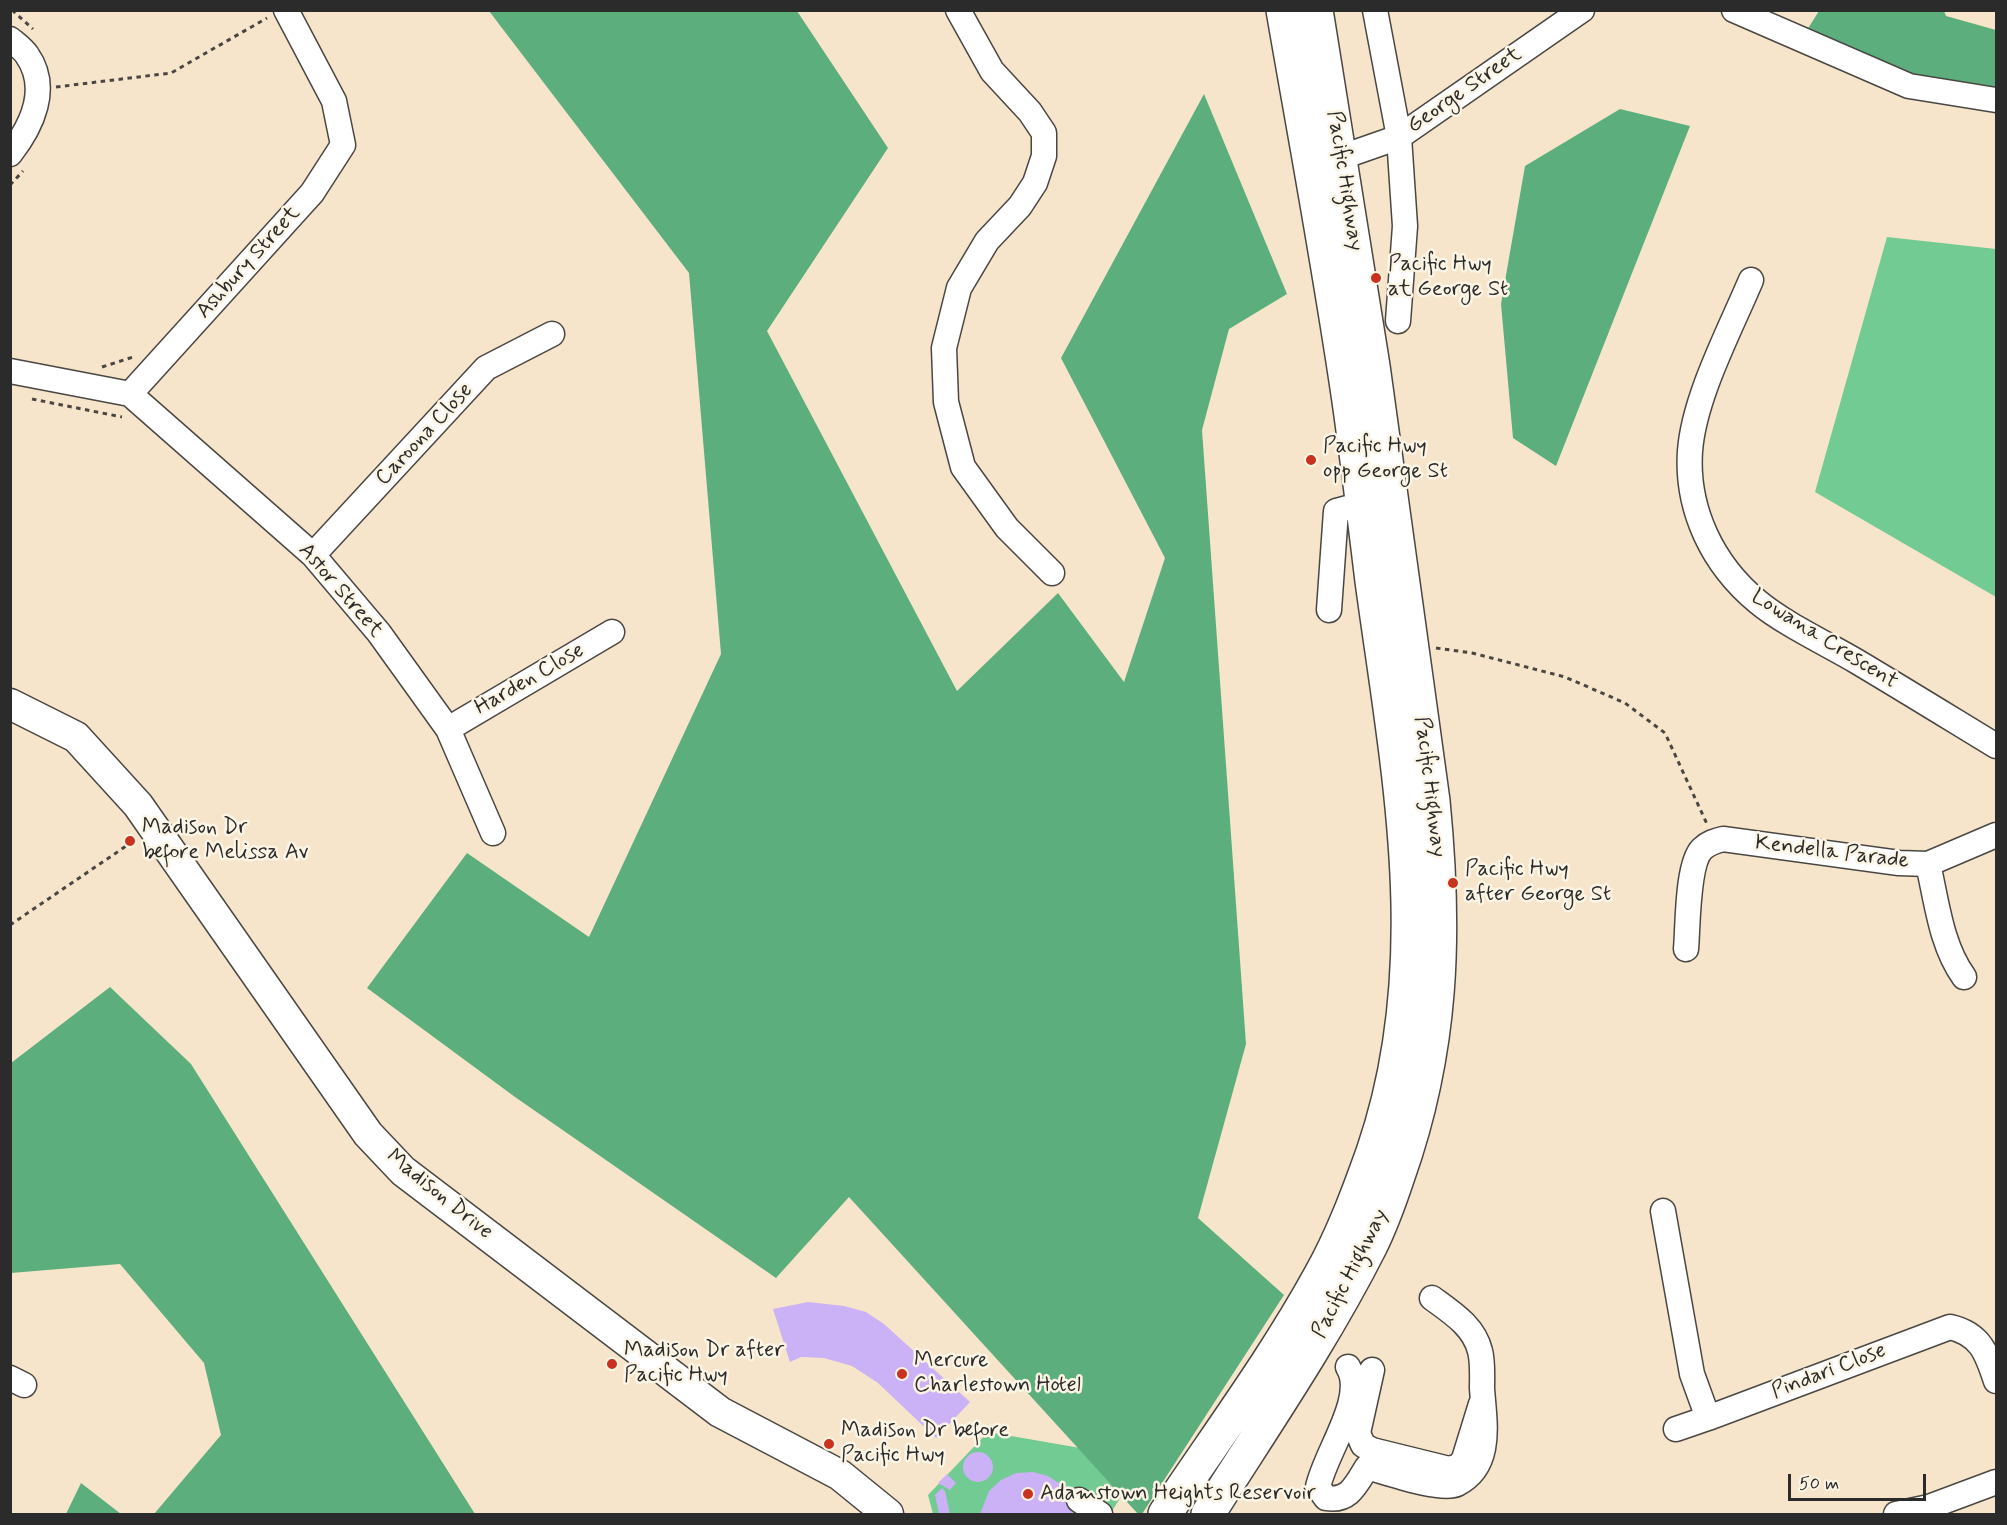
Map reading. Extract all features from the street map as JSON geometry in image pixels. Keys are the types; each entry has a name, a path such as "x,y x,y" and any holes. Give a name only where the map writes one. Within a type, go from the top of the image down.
{"highway":[{"name":"Pacific Highway","path":"1165,1515 1321,1274 1352,1207 1374,1149 1399,1048 1408,982 1409,881 1391,718 1350,407 1283,10"},
{"name":"Pacific Highway","path":"1208,1515 1329,1321 1371,1246 1405,1156 1423,1095 1436,1018 1441,945 1440,872 1433,801 1342,157 1316,10"}],"main road":[{"name":"Madison Drive","path":"10,704 76,737 138,805 368,1134 403,1171 720,1412 840,1475 888,1515"}],"street":[{"path":"958,10 992,71 1030,112 1044,133 1044,156 1035,183 1020,206 987,241 959,288 944,348 946,402 963,467 1007,528 1052,573"},
{"path":"1375,10 1399,137 1405,226 1398,321"},
{"name":"George Street","path":"1342,157 1399,137 1582,10"},
{"path":"1734,10 1909,86 1996,100"},
{"name":"Ashbury Street","path":"130,394 312,193 343,145 334,101 275,19"},
{"path":"10,39 28,55 40,89 31,123 10,154"},
{"name":"Lowana Crescent","path":"1751,280 1705,391 1694,430 1690,477 1693,504 1702,529 1724,568 1759,603 1996,746"},
{"name":"Caroona Close","path":"313,555 486,369 552,334"},
{"path":"10,371 130,394"},
{"name":"Astor Street","path":"130,394 313,555 379,633 448,729 494,833"},
{"path":"1329,610 1336,511 1362,504"},
{"name":"Harden Close","path":"448,729 612,632"},
{"name":"Kendella Parade","path":"1708,846 1723,839 1899,863 1928,864 1996,835"},
{"path":"1686,949 1693,870 1708,846"},
{"path":"1928,864 1945,941 1953,962 1964,977"},
{"path":"1663,1211 1692,1374 1708,1418"},
{"path":"1348,1366 1354,1377 1353,1399 1322,1470 1318,1487 1326,1498 1337,1500 1348,1495 1367,1467 1441,1486 1456,1485 1469,1474 1480,1457 1486,1437 1480,1351 1463,1321 1432,1298"},
{"name":"Pindari Close","path":"1676,1429 1950,1327 1962,1330 1981,1343 1996,1381"},
{"path":"1372,1370 1358,1433 1363,1445 1372,1450 1449,1469 1458,1466 1464,1459 1483,1399"},
{"path":"1896,1515 1923,1511 1996,1482"},
{"path":"1079,1500 1100,1515"}],"path":[{"path":"40,89 171,73 275,19 264,10"},
{"path":"94,370 138,356"},
{"path":"21,397 132,419"},
{"path":"1410,644 1472,653 1565,677 1625,703 1665,733 1708,846"},
{"path":"10,925 116,854"}],"green space":[{"path":"489,11 797,11 888,148 767,331 957,691 1058,593 1124,682 1165,558 1061,358 1204,94 1287,294 1229,329 1202,430 1246,1044 1198,1218 1284,1295 1142,1514 1138,1514 849,1197 776,1278 515,1097 367,988 467,853 589,937 721,654 689,273"},
{"path":"1819,11 1944,11 1946,16 1996,30 1996,90 1908,81 1807,30"},
{"path":"1620,109 1690,126 1556,466 1513,438 1501,304 1525,166"},
{"path":"1887,237 1996,249 1996,597 1815,492"},
{"path":"110,987 191,1064 475,1514 154,1514 221,1435 204,1363 120,1264 11,1273 11,1063"},
{"path":"988,1432 1109,1453 1133,1478 1110,1514 933,1514 928,1495"},
{"path":"81,1483 121,1514 66,1514"}],"building":[{"name":"Mercure Charlestown Hotel","path":"808,1302 844,1306 866,1312 884,1324 970,1402 936,1438 878,1383 852,1366 824,1358 801,1357 790,1362 773,1309"},
{"path":"978,1452 984,1453 992,1461 992,1473 984,1481 978,1482 972,1481 964,1473 963,1467 964,1461 972,1453"},
{"name":"Adamstown Heights Reservoir","path":"1033,1472 1048,1476 1062,1485 1072,1498 1078,1514 980,1514 989,1491 1001,1480 1016,1473"},
{"path":"947,1474 956,1483 950,1490 938,1483"},
{"path":"942,1488 945,1491 950,1514 939,1514 935,1495"}],"place":[{"name":"Pacific Hwy at George St","path":"1376,278"},
{"name":"Pacific Hwy opp George St","path":"1311,460"},
{"name":"Madison Dr before Melissa Av","path":"130,841"},
{"name":"Pacific Hwy after George St","path":"1453,883"},
{"name":"Madison Dr after Pacific Hwy","path":"612,1364"},
{"name":"Mercure Charlestown Hotel","path":"902,1374"},
{"name":"Madison Dr before Pacific Hwy","path":"829,1444"},
{"name":"Adamstown Heights Reservoir","path":"1028,1494"}]}
